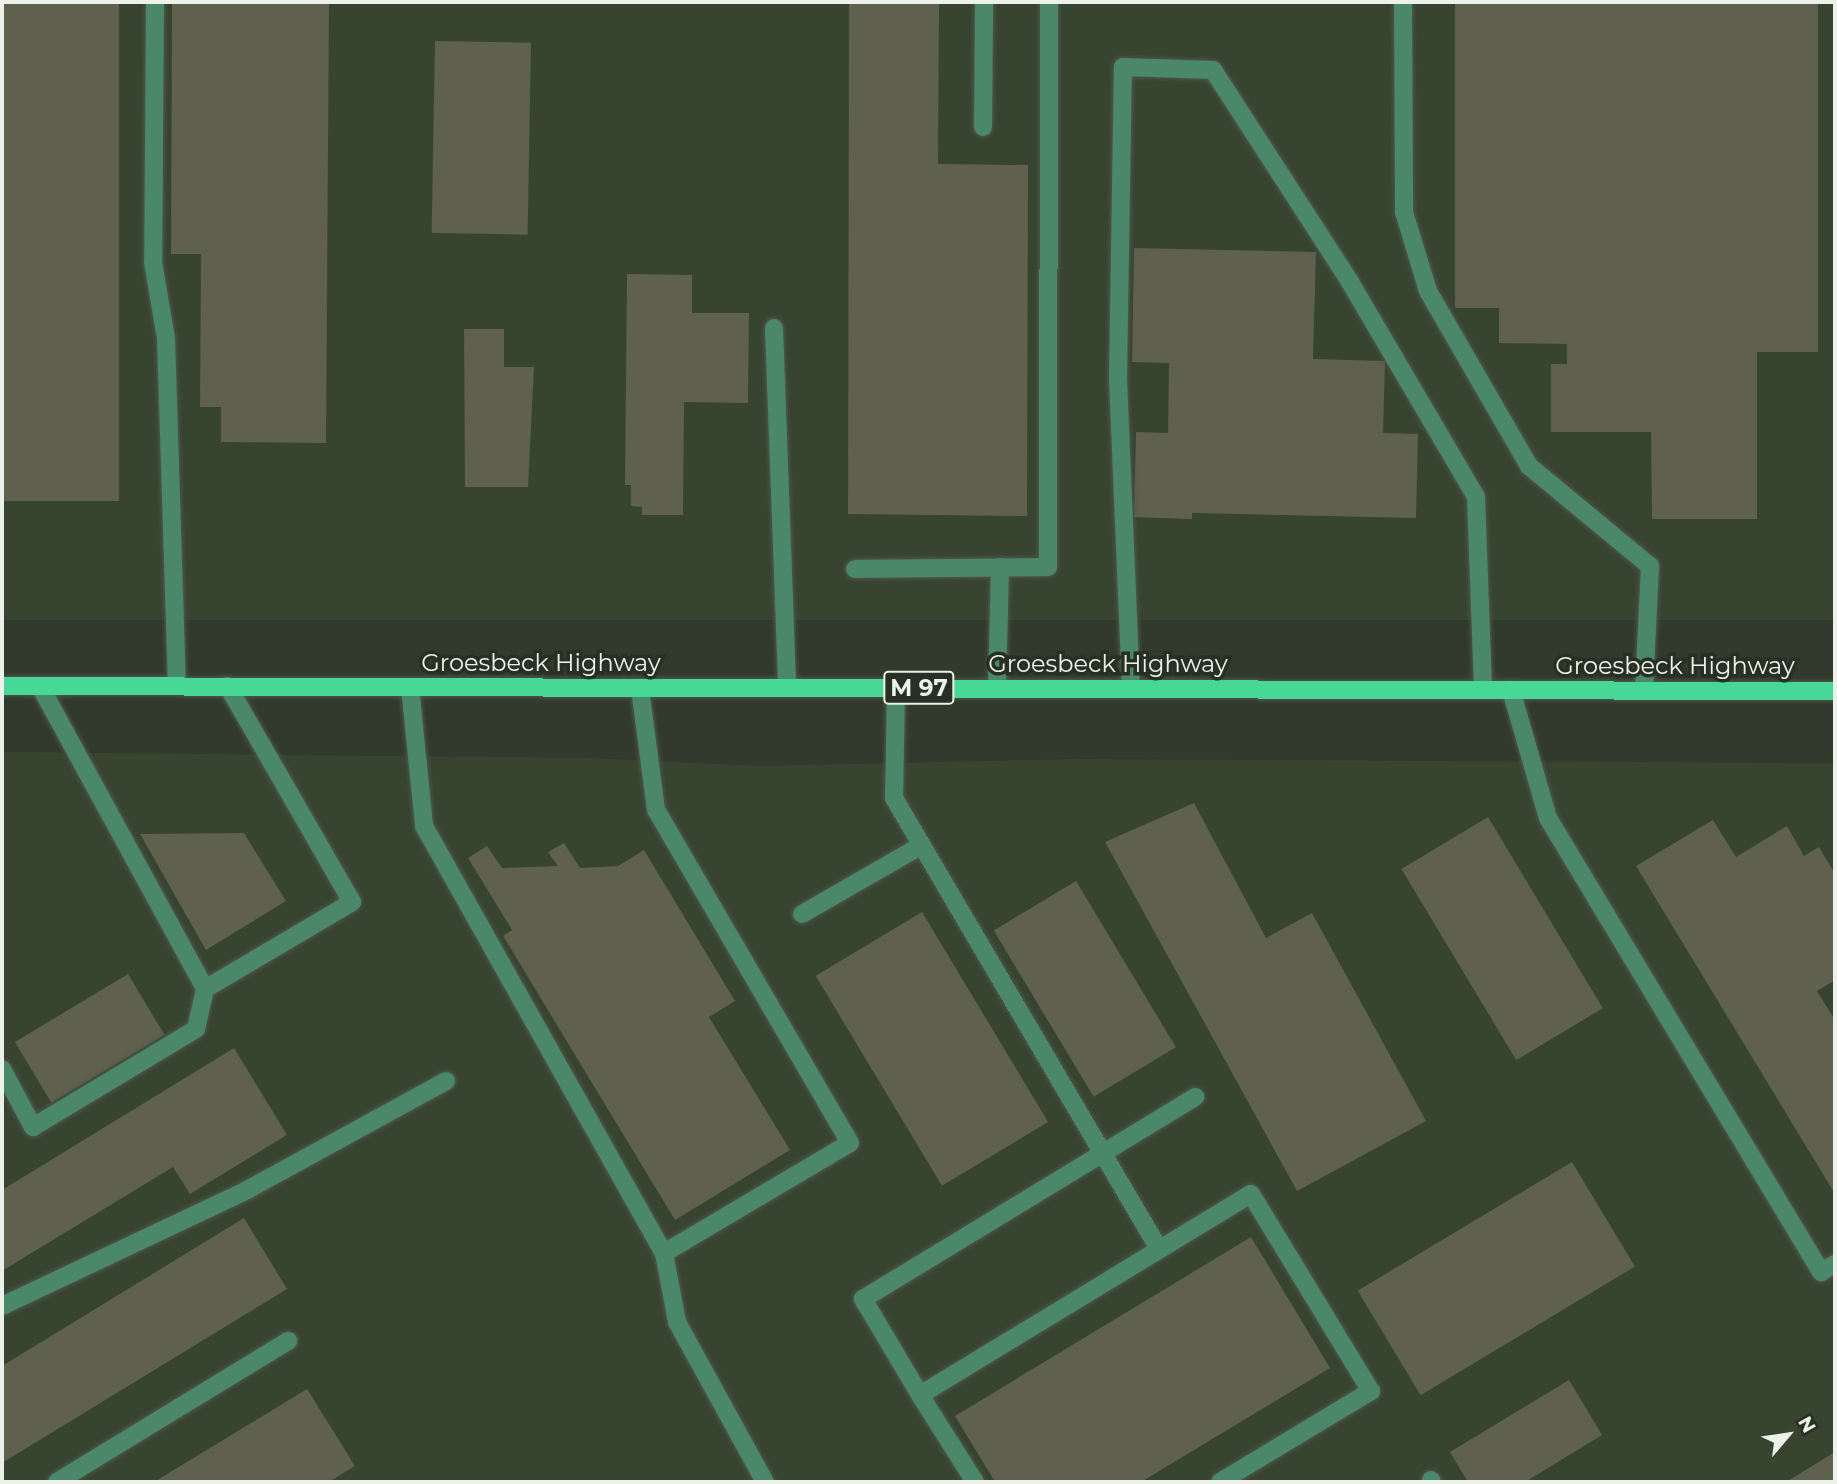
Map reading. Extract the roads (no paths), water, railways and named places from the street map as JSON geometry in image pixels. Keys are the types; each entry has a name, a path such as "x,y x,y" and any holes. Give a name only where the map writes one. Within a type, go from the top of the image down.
{"main road":[{"name":"Groesbeck Highway","path":"2,685 1835,691"}],"lane":[{"path":"156,2 153,262 166,338 177,686"},
{"path":"983,127 984,2"},
{"path":"855,569 1048,567 1049,2"},
{"path":"1403,2 1404,212 1428,291 1529,466 1650,566 1644,690"},
{"path":"1131,689 1118,379 1123,67 1213,70 1350,282 1476,497 1483,690"},
{"path":"774,328 787,688"},
{"path":"997,689 1000,567"},
{"path":"2,1069 33,1127 196,1029 205,989 40,686"},
{"path":"205,989 352,902 228,686"},
{"path":"410,687 424,826 664,1253 677,1322 765,1482"},
{"path":"640,688 656,810 850,1143 664,1253"},
{"path":"896,688 894,798 1159,1249"},
{"path":"1511,690 1548,818 1821,1272 1835,1264"},
{"path":"802,915 922,845"},
{"path":"2,1306 247,1190 446,1081"},
{"path":"975,1482 863,1299 1195,1097"},
{"path":"920,1395 1251,1194 1371,1391 1220,1482"},
{"path":"57,1482 288,1341"}]}
